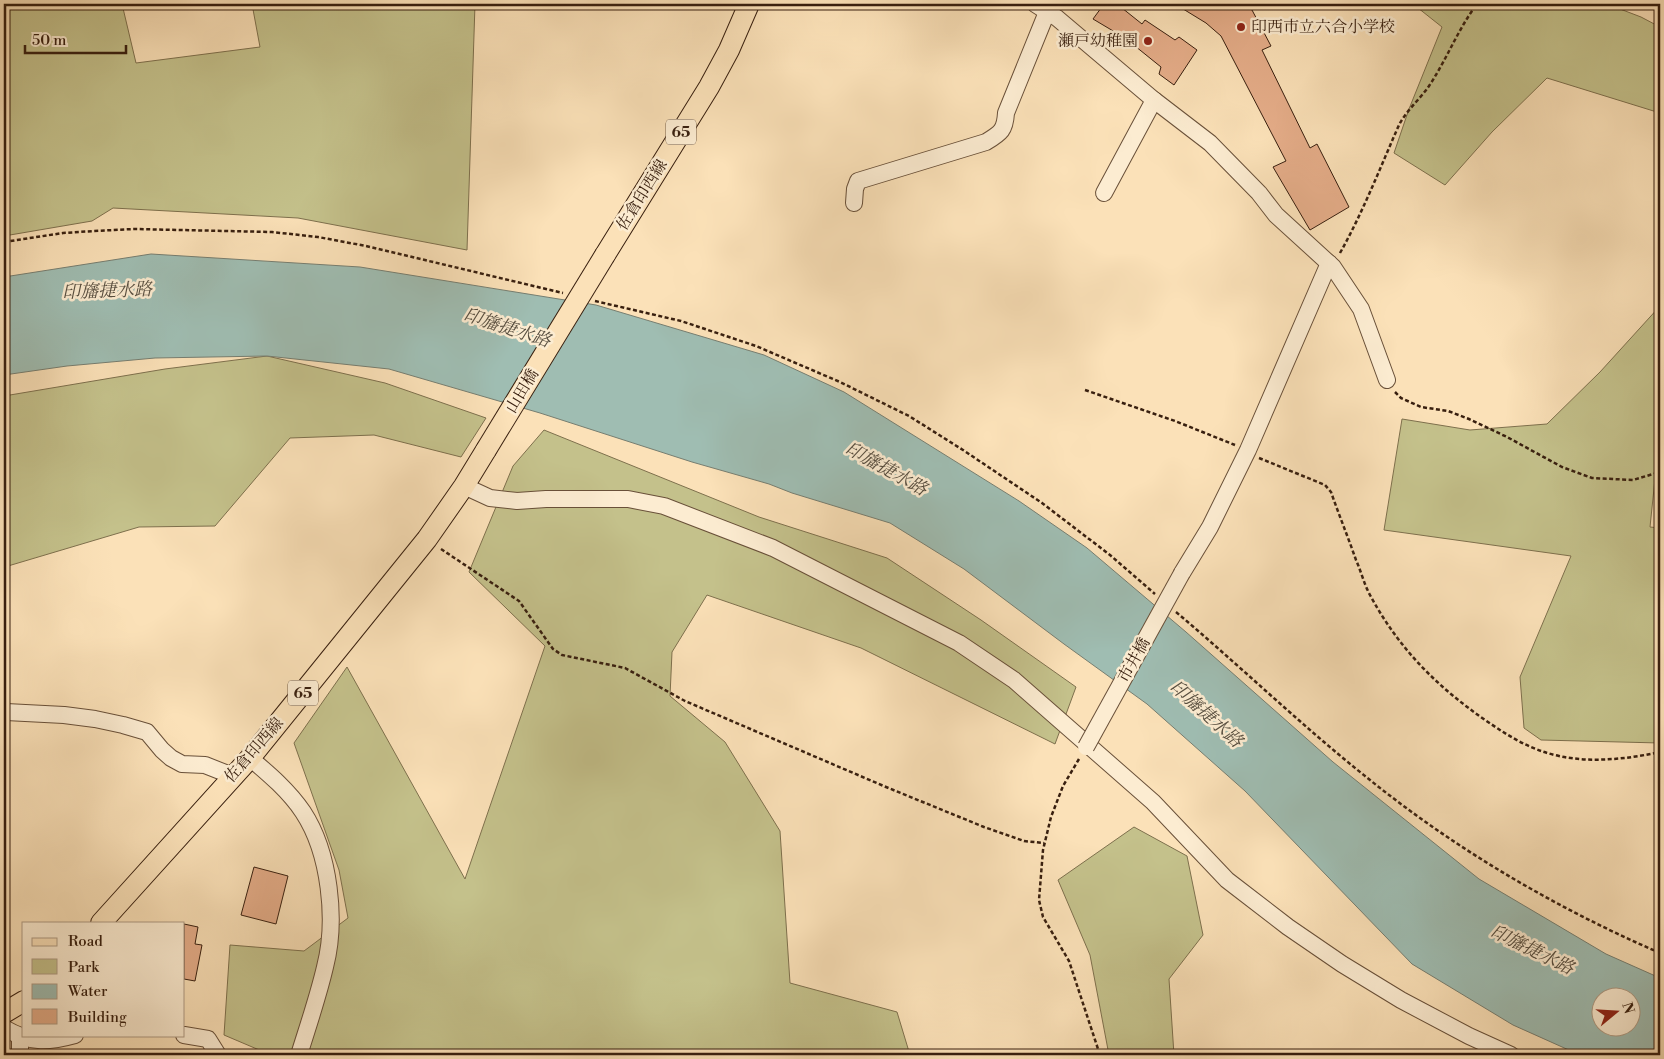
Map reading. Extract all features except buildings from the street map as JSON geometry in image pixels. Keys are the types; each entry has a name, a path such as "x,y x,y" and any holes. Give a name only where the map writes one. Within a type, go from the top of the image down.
{"main road":[{"name":"佐倉印西線","path":"605,255 709,87 729,50 749,4"},
{"name":"山田橋","path":"486,450 605,255"},
{"name":"佐倉印西線","path":"102,922 250,758 427,539 464,486 486,450"},
{"path":"4,1012 22,1002"}],"street":[{"path":"854,203 858,180 986,142 996,136 1005,125 1006,112 1041,8 1057,18 1154,100 1210,143 1253,187 1276,215 1331,265 1360,309 1387,380"},
{"path":"1104,193 1154,100"},
{"name":"市井橋","path":"1086,747 1182,573 1210,527 1247,451 1331,265"},
{"path":"464,486 490,498 517,501 628,499 664,506 773,548 959,643 1014,680 1153,802 1227,880 1288,927 1342,964 1401,1000 1469,1036 1511,1055"},
{"path":"6,712 64,715 123,725 147,732 162,750 182,764 205,765 233,776"},
{"path":"250,758 290,795 304,813 314,832 327,879 331,905 326,966 299,1055"},
{"path":"4,1028 20,1037 34,1040 56,1040 71,1036"},
{"path":"185,1035 208,1039 218,1055"},
{"path":"20,1037 20,1055"}],"path":[{"path":"1331,265 1354,228 1389,152 1400,123 1429,86 1467,18 1477,4"},
{"path":"4,242 94,230 272,232 318,237 366,246 567,294"},
{"path":"595,300 681,321 756,346 840,382 909,416 1042,503 1110,555 1159,597"},
{"path":"1387,380 1401,398 1420,407 1448,411 1469,419 1562,467 1592,478 1633,480 1660,472"},
{"path":"1085,390 1175,421 1325,485 1331,492 1369,593 1386,622 1409,652 1441,687 1515,740 1535,749 1559,756 1586,760 1621,758 1660,752"},
{"path":"427,539 519,601 553,649 562,655 625,668 685,701 886,787 992,830 1024,841 1044,843"},
{"path":"1173,609 1366,777 1444,836 1496,869 1586,920 1660,954"},
{"path":"1086,747 1063,786 1051,817 1044,843 1039,900 1043,917 1069,961 1100,1055"}],"green space":[{"path":"4,4 122,4 136,63 260,47 252,4 475,4 467,250 298,218 113,208 92,221 4,236"},
{"path":"1413,4 1607,4 1641,17 1660,27 1660,113 1547,78 1492,132 1445,185 1394,153 1409,109 1442,27"},
{"path":"1660,306 1660,449 1658,450 1650,527 1660,528 1660,743 1541,740 1524,728 1520,677 1571,556 1384,530 1402,419 1470,430 1547,424 1600,372"},
{"path":"267,356 385,383 486,418 461,457 374,435 290,438 215,526 139,527 8,566 4,579 4,396 165,369"},
{"path":"544,430 759,517 887,558 981,620 1076,687 1055,744 861,648 707,595 672,652 670,696 725,742 780,831 790,983 897,1012 910,1055 271,1055 224,1035 230,945 304,951 348,918 339,870 294,743 347,667 465,879 545,646 469,572 513,466"},
{"path":"1134,827 1187,856 1203,935 1169,979 1174,1055 1109,1055 1090,955 1058,880"}],"water":[{"name":"印旛捷水路","path":"151,254 360,267 596,305 764,355 844,392 1019,501 1087,548 1186,632 1333,762 1479,879 1606,954 1660,978 1660,1055 1580,1055 1513,1025 1412,964 1245,791 1147,704 964,569 890,523 540,413 389,369 267,356 155,358 67,366 4,375 4,277"}],"place":[{"name":"印西市立六合小学校","path":"1241,27"},
{"name":"瀬戸幼稚園","path":"1148,41"}]}
